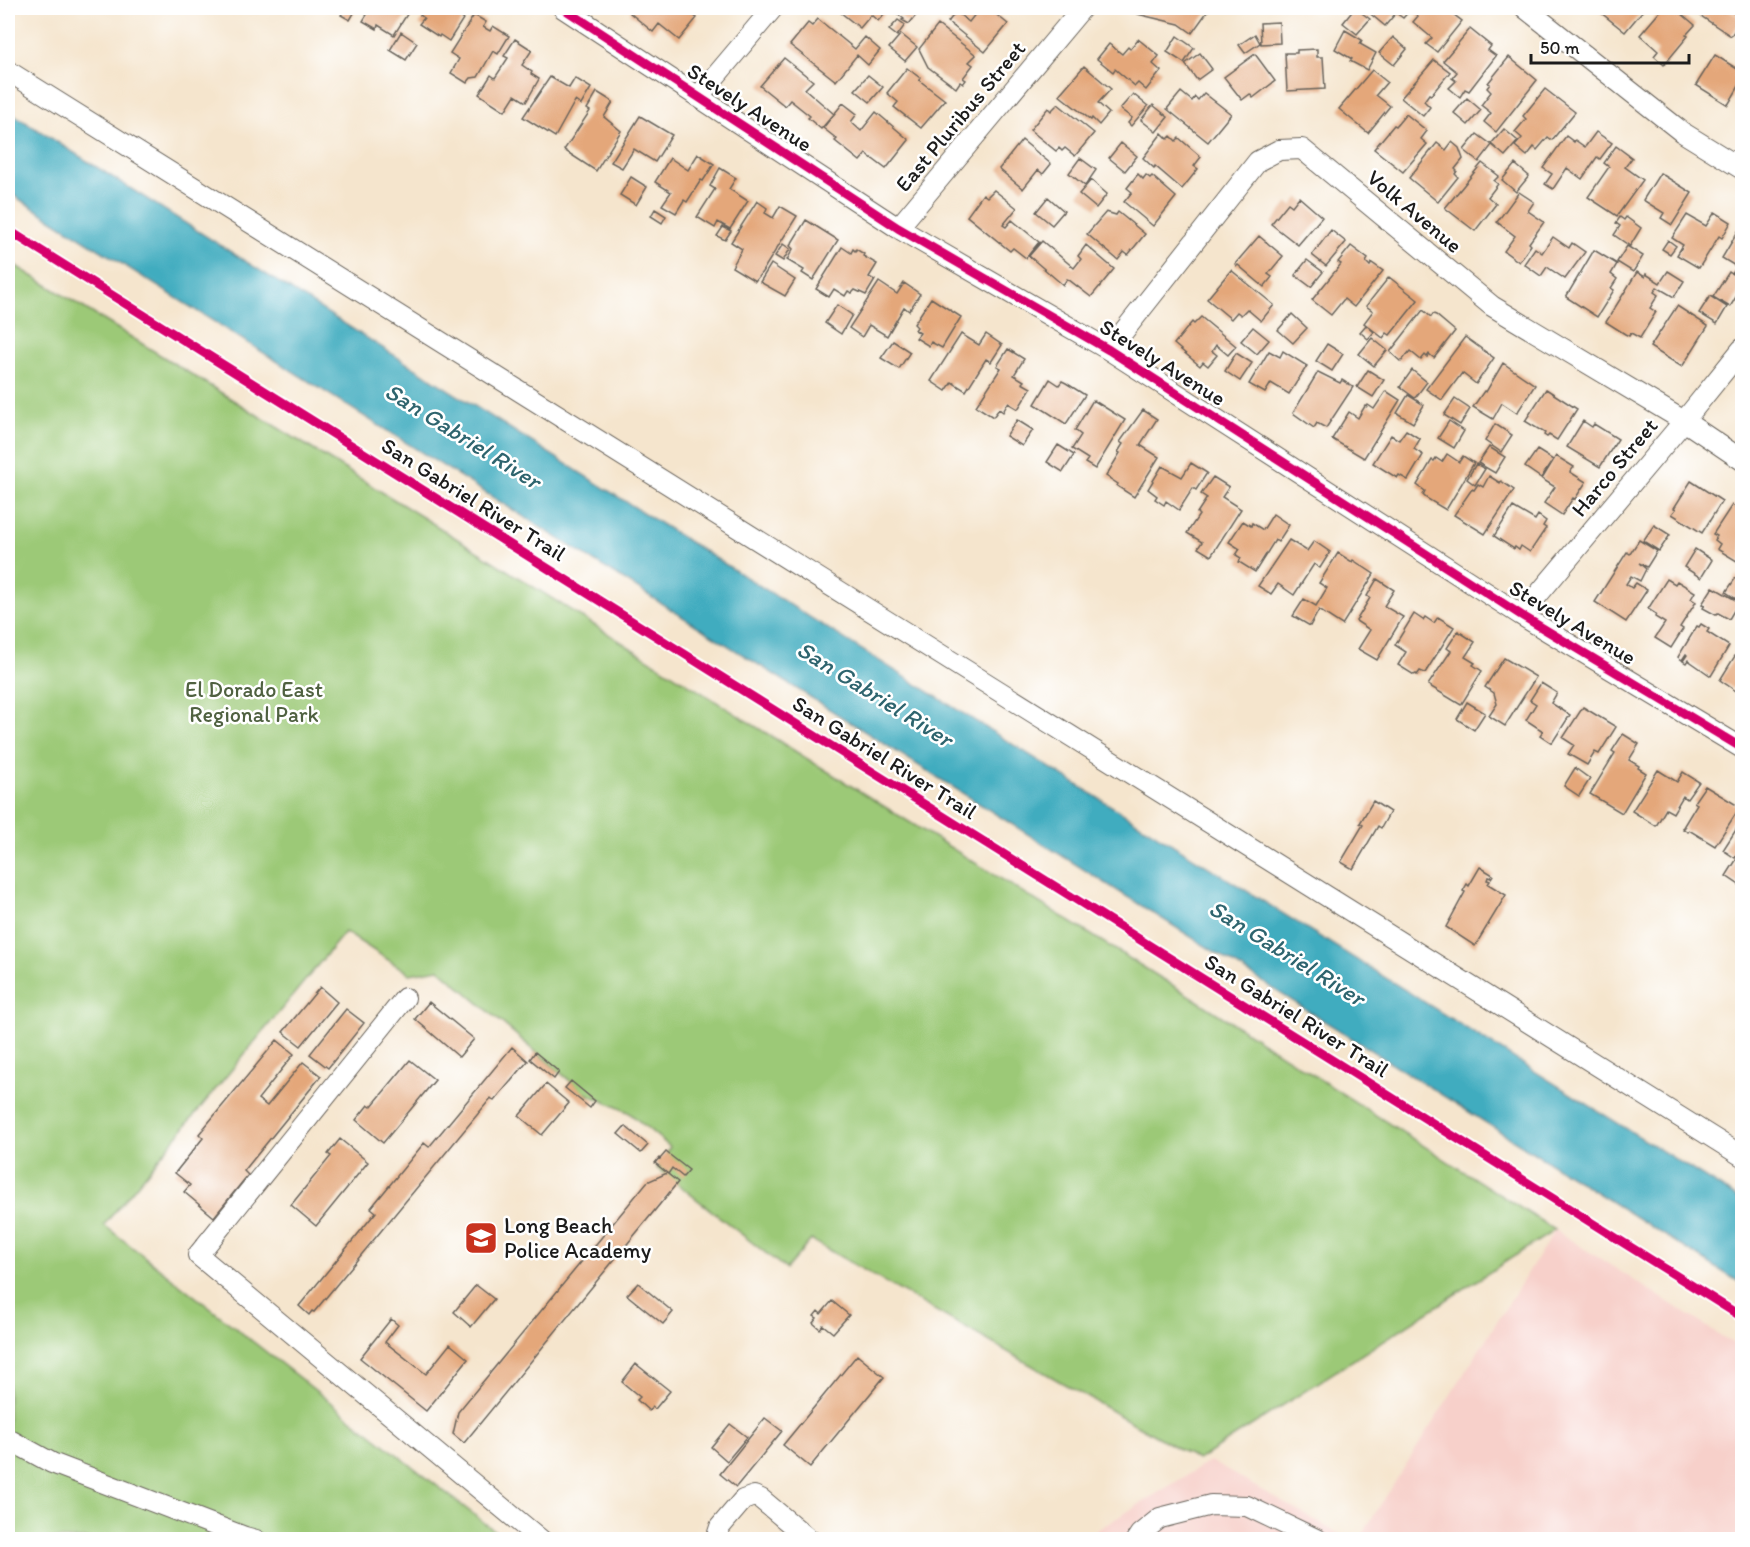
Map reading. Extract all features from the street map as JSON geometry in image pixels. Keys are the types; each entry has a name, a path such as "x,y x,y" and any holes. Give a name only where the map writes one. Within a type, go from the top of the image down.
{"street":[{"name":"Stevely Avenue","path":"563,8 898,228 1109,350 1521,615 1743,748"},
{"path":"698,97 773,8"},
{"name":"East Pluribus Street","path":"898,228 1082,8"},
{"path":"1525,8 1682,132 1743,169"},
{"path":"8,71 1743,1156"},
{"name":"Volk Avenue","path":"1109,350 1258,161 1279,150 1302,149 1492,306 1743,460"},
{"name":"Harco Street","path":"1521,615 1743,349"},
{"path":"405,998 198,1255 541,1539"},
{"path":"8,1439 52,1463 249,1539"},
{"path":"715,1537 720,1527 743,1500 754,1496 761,1498 810,1539"},
{"path":"1136,1539 1160,1518 1211,1505 1247,1506 1318,1539"}],"shaded area":[{"path":"1555,1230 1742,1349 1742,1539 1359,1539"},
{"path":"1210,1461 1348,1539 1081,1540"}],"green space":[{"name":"El Dorado East Regional Park","path":"8,261 1198,1001 1555,1230 1198,1460 811,1240 786,1269 657,1168 670,1147 628,1112 583,1092 439,969 410,974 345,932 104,1225 505,1539 8,1539"}],"water":[{"name":"San Gabriel River","path":"8,111 696,546 1742,1201 1742,1284 8,192"}],"building":[{"path":"346,8 357,8 350,20 341,15"},
{"path":"371,8 411,8 394,35 378,25 377,29 363,21"},
{"path":"425,8 470,8 449,41 419,24 424,18 420,15"},
{"path":"628,8 700,8 693,15 697,18 679,40 659,24 653,32 630,13 632,11"},
{"path":"835,8 888,9 878,21 871,15 860,28"},
{"path":"890,8 922,8 909,24"},
{"path":"980,8 988,8 1008,24 985,52 948,22 956,12 969,22"},
{"path":"1138,8 1174,8 1183,12 1186,8 1210,8 1192,33 1179,24 1137,14"},
{"path":"1355,8 1370,19 1357,34 1343,23"},
{"path":"1370,8 1412,8 1403,18 1396,13 1385,26 1367,11"},
{"path":"1417,8 1445,8 1462,21 1437,52 1426,44 1432,38 1413,22 1418,16 1413,12"},
{"path":"1595,8 1645,8 1625,32"},
{"path":"1663,8 1686,9 1682,14 1695,25 1664,65 1654,56 1658,51 1640,35"},
{"path":"1703,8 1725,8 1722,13 1726,8 1742,19 1731,36 1698,14"},
{"path":"1731,8 1740,8 1742,11 1739,16"},
{"path":"474,15 486,22 483,27 490,31 493,26 509,36 498,54 493,51 478,77 471,78 467,83 451,73 459,59 450,53"},
{"path":"818,19 855,49 865,37 880,50 868,65 857,55 836,81 790,45 808,23 812,26"},
{"path":"898,20 905,25 897,36 889,30"},
{"path":"1279,22 1280,43 1261,44 1260,23"},
{"path":"938,25 976,55 969,62 973,65 963,78 966,80 963,84 960,82 956,88 928,67 919,49"},
{"path":"1470,29 1491,46 1488,50 1496,56 1469,91 1465,89 1460,97 1449,88 1456,81 1452,78 1457,72 1443,61"},
{"path":"1345,30 1362,40 1360,44 1376,53 1367,70 1350,61 1352,59 1335,49"},
{"path":"401,32 417,43 406,60 390,50"},
{"path":"901,34 917,47 905,61 889,48"},
{"path":"1255,34 1260,43 1245,53 1239,45"},
{"path":"1177,36 1194,48 1184,63 1167,52"},
{"path":"1393,37 1407,49 1394,65 1379,53"},
{"path":"515,39 532,50 522,65 539,79 526,102 515,95 505,111 479,94 491,75 495,78 508,58 504,56"},
{"path":"1138,39 1159,56 1153,64 1161,71 1146,90 1138,83 1135,86 1115,69 1113,72 1097,59 1109,44 1122,54 1128,47 1130,49"},
{"path":"1317,49 1317,57 1323,57 1325,89 1287,91 1285,53"},
{"path":"1200,53 1212,69 1197,80 1185,64"},
{"path":"1255,54 1275,81 1253,98 1250,94 1242,100 1224,77"},
{"path":"1715,55 1742,72 1742,81 1728,105 1696,85"},
{"path":"1509,57 1537,80 1496,132 1484,122 1491,113 1481,105 1491,92 1487,88 1490,84 1488,83"},
{"path":"784,58 813,81 805,89 834,114 821,129 808,118 810,116 790,100 785,106 760,86"},
{"path":"1434,60 1450,72 1424,101 1430,107 1423,116 1401,98"},
{"path":"1084,66 1111,89 1098,103 1109,113 1099,125 1059,95"},
{"path":"907,68 945,100 921,128 894,107 898,102 887,93"},
{"path":"1372,70 1387,82 1376,95 1390,106 1368,133 1339,109"},
{"path":"868,75 883,87 870,102 855,90"},
{"path":"550,77 569,88 575,78 591,88 581,105 575,101 555,137 523,117"},
{"path":"1545,89 1575,112 1552,140 1548,137 1537,150 1534,147 1527,156 1515,146 1522,138 1515,132 1526,119 1523,116"},
{"path":"597,92 613,102 604,117 621,131 596,171 564,150 590,111 587,109"},
{"path":"1181,92 1192,101 1195,97 1198,100 1204,93 1231,114 1208,142 1167,109"},
{"path":"1133,94 1148,106 1131,126 1128,123 1132,118 1120,109"},
{"path":"1467,98 1481,110 1468,125 1454,113"},
{"path":"843,103 857,114 851,122 861,131 876,112 909,140 886,169 866,154 860,161 823,128"},
{"path":"1058,104 1094,133 1075,156 1065,148 1062,151 1059,148 1056,151 1030,130 1048,108 1051,111"},
{"path":"1153,105 1168,117 1156,132 1141,120"},
{"path":"1406,114 1427,131 1421,139 1427,144 1403,172 1374,149"},
{"path":"640,116 672,135 655,162 634,149 622,168 611,162"},
{"path":"1504,129 1518,141 1505,156 1491,144"},
{"path":"1596,132 1612,143 1600,159 1597,157 1582,179 1567,168 1553,189 1545,184 1552,174 1543,168 1566,136 1585,147"},
{"path":"1162,133 1168,139 1171,136 1176,141 1179,138 1201,157 1194,166 1198,169 1182,189 1143,158"},
{"path":"1477,134 1492,145 1479,162 1464,150"},
{"path":"1022,140 1051,164 1043,174 1038,170 1023,189 999,169"},
{"path":"1452,142 1459,148 1463,159 1455,169 1458,177 1438,202 1409,178 1437,143 1446,150"},
{"path":"1121,143 1137,156 1125,171 1109,158"},
{"path":"1616,146 1632,158 1625,167 1643,180 1617,216 1588,197 1609,167 1604,163"},
{"path":"698,154 714,164 687,202 684,200 676,213 662,205 671,192 655,182 670,158 688,170"},
{"path":"1080,158 1096,170 1085,186 1069,173"},
{"path":"1482,163 1499,176 1494,181 1498,184 1488,197 1496,204 1475,231 1445,208"},
{"path":"1515,164 1529,176 1516,192 1502,180"},
{"path":"720,168 736,178 729,189 748,201 730,229 718,222 715,228 697,217 715,189 710,186"},
{"path":"1660,173 1692,193 1672,225 1661,218 1664,213 1643,200"},
{"path":"1138,174 1143,179 1146,175 1150,178 1152,176 1176,197 1153,226 1124,202 1132,192 1127,188"},
{"path":"631,177 647,187 636,205 620,195"},
{"path":"1091,180 1107,194 1096,208 1079,194"},
{"path":"994,190 1017,208 1003,225 1006,227 1012,220 1039,242 1026,258 1013,248 1010,251 967,216 983,194 987,197"},
{"path":"1519,192 1534,202 1528,211 1544,222 1519,262 1504,251 1515,236 1497,222"},
{"path":"1048,197 1064,211 1052,225 1036,212"},
{"path":"1299,197 1322,217 1298,245 1271,224 1288,203 1292,206"},
{"path":"757,201 767,208 765,213 773,218 780,206 797,216 755,281 732,267 742,249 731,242"},
{"path":"655,209 666,216 662,223 651,216"},
{"path":"1106,212 1116,215 1118,212 1145,234 1128,255 1124,252 1118,260 1087,234"},
{"path":"1715,212 1731,222 1722,238 1719,236 1699,268 1677,255 1683,245 1672,238 1687,215 1706,226"},
{"path":"1620,217 1624,220 1626,217 1641,228 1630,246 1614,235 1620,226 1616,223"},
{"path":"806,220 838,240 813,280 802,273 804,270 787,260 793,249 790,246"},
{"path":"723,227 731,231 725,240 717,236"},
{"path":"1740,228 1742,230 1742,287 1730,307 1713,297 1729,272 1732,274 1737,267 1722,258"},
{"path":"1331,230 1346,242 1326,266 1312,255"},
{"path":"1259,236 1283,256 1268,274 1272,277 1264,287 1235,264"},
{"path":"1553,237 1569,248 1572,243 1585,252 1565,279 1547,267 1541,276 1524,264 1535,248 1542,253"},
{"path":"1668,240 1676,246 1670,254 1662,249"},
{"path":"1042,241 1074,268 1081,259 1078,256 1086,245 1114,269 1091,297 1067,279 1063,285 1029,256"},
{"path":"783,244 790,249 783,261 775,256"},
{"path":"1351,246 1368,259 1366,262 1370,266 1372,263 1383,271 1354,307 1344,299 1331,315 1312,300 1341,264 1338,262"},
{"path":"1627,246 1643,256 1633,272 1617,262"},
{"path":"842,247 851,253 853,249 855,251 856,249 877,264 869,277 875,280 866,295 855,290 852,293 848,291 845,296 834,289 829,297 816,289"},
{"path":"1594,250 1617,264 1611,274 1617,279 1611,288 1614,290 1597,317 1566,297"},
{"path":"1307,260 1323,272 1311,287 1295,275"},
{"path":"771,264 795,280 785,296 760,282"},
{"path":"1231,270 1274,305 1261,321 1247,309 1241,315 1237,312 1231,319 1207,299"},
{"path":"1668,271 1684,281 1674,297 1657,287 1654,292 1658,295 1650,308 1656,312 1640,338 1631,333 1629,336 1606,322 1637,272 1645,277 1646,274 1660,283"},
{"path":"1389,277 1418,300 1390,335 1387,333 1383,338 1364,323 1373,311 1366,306"},
{"path":"879,282 897,294 904,283 920,294 909,311 904,307 887,336 869,325 862,337 849,328"},
{"path":"1710,296 1727,307 1717,324 1699,313"},
{"path":"931,298 961,317 942,348 931,342 929,346 916,338 920,333 915,330 917,327 914,324"},
{"path":"837,305 852,315 841,334 825,323"},
{"path":"1677,306 1708,326 1682,367 1650,347"},
{"path":"1423,310 1431,317 1433,314 1436,315 1455,331 1434,358 1429,354 1421,360 1410,351 1401,362 1390,352"},
{"path":"1292,314 1307,328 1293,343 1278,330"},
{"path":"1201,317 1236,346 1228,355 1216,345 1212,351 1217,355 1208,366 1203,362 1200,366 1174,344 1192,322 1194,324"},
{"path":"1366,325 1374,332 1368,339 1360,332"},
{"path":"1253,327 1269,340 1257,354 1241,341"},
{"path":"961,334 979,345 986,334 1002,345 991,362 986,359 966,391 952,382 946,391 931,381"},
{"path":"1465,337 1494,358 1476,384 1462,373 1442,400 1426,389"},
{"path":"1372,338 1387,350 1374,366 1359,354"},
{"path":"893,341 910,352 899,369 881,358"},
{"path":"1327,344 1343,354 1332,371 1316,361"},
{"path":"1008,349 1024,359 1014,375 1031,388 1018,409 1008,403 1003,412 999,409 993,417 976,406 1001,368 997,366"},
{"path":"1269,351 1280,357 1283,351 1307,366 1289,394 1271,383 1265,393 1249,384"},
{"path":"1236,353 1252,363 1240,381 1225,371"},
{"path":"1503,363 1535,385 1517,413 1502,403 1493,419 1473,407 1484,391 1486,392"},
{"path":"1368,370 1384,380 1373,397 1357,387"},
{"path":"1412,370 1427,382 1415,398 1400,387"},
{"path":"1318,372 1340,383 1342,380 1353,387 1326,428 1317,423 1314,428 1293,413"},
{"path":"1050,379 1059,385 1062,381 1085,395 1066,424 1035,404"},
{"path":"1546,389 1577,409 1557,440 1549,435 1547,437 1545,433 1525,421"},
{"path":"1386,391 1400,400 1364,458 1332,439 1349,412 1358,418 1365,406 1368,405 1374,409"},
{"path":"1408,395 1424,405 1413,423 1397,413"},
{"path":"1455,399 1470,409 1460,425 1444,415"},
{"path":"1093,400 1125,420 1095,469 1085,463 1088,459 1072,449 1081,435 1075,430"},
{"path":"1143,410 1157,419 1140,445 1159,457 1134,497 1106,476 1120,453 1118,452 1123,444 1120,442"},
{"path":"1017,420 1033,430 1022,446 1006,436"},
{"path":"1449,421 1464,431 1454,448 1438,438"},
{"path":"1583,421 1592,427 1594,424 1618,439 1600,467 1567,447"},
{"path":"1495,424 1512,435 1501,452 1485,441"},
{"path":"1406,430 1420,439 1414,449 1423,455 1408,480 1399,475 1397,478 1373,463 1391,435 1399,440"},
{"path":"1058,445 1074,455 1063,472 1047,462"},
{"path":"1489,447 1505,457 1495,473 1478,463"},
{"path":"1537,450 1553,460 1541,478 1525,467"},
{"path":"1447,454 1459,462 1463,456 1474,463 1446,510 1426,498 1423,495 1425,491 1417,485 1432,460 1436,458 1442,462"},
{"path":"1556,456 1574,467 1570,472 1586,482 1562,515 1544,503 1555,487 1542,479"},
{"path":"1191,463 1207,473 1196,490 1193,488 1179,510 1166,501 1164,505 1155,499 1157,496 1148,489 1162,466 1182,477"},
{"path":"1476,464 1485,469 1475,485 1467,479"},
{"path":"1489,476 1514,490 1485,534 1454,515 1472,489 1474,490 1478,484 1483,487"},
{"path":"1213,477 1229,487 1222,497 1241,509 1211,556 1198,548 1202,542 1187,533 1207,498 1201,494"},
{"path":"1691,481 1722,501 1702,533 1672,514"},
{"path":"1732,505 1742,512 1742,558 1740,563 1717,549 1720,544 1715,540 1717,536 1713,534"},
{"path":"1513,507 1535,520 1538,515 1546,521 1543,526 1546,528 1530,552 1521,546 1519,550 1515,547 1514,549 1494,536"},
{"path":"1273,514 1289,525 1278,542 1275,540 1255,572 1239,562 1241,558 1236,555 1240,549 1229,542 1243,521 1251,526 1252,523 1263,530"},
{"path":"1654,525 1670,535 1659,551 1643,541"},
{"path":"1289,540 1307,551 1314,541 1330,552 1320,568 1314,564 1294,595 1278,584 1271,594 1258,586"},
{"path":"1639,540 1657,551 1647,567 1639,563 1646,569 1640,581 1631,576 1626,584 1632,588 1636,583 1647,590 1626,622 1595,602 1627,552 1630,554"},
{"path":"1695,549 1712,560 1701,578 1684,567"},
{"path":"1338,553 1374,574 1342,625 1319,610 1310,626 1293,616 1304,599 1316,606 1327,588 1319,583"},
{"path":"1737,576 1742,579 1742,603 1726,592"},
{"path":"1377,579 1394,590 1384,606 1403,617 1377,660 1358,649 1370,630 1356,621 1370,598 1367,596"},
{"path":"1667,579 1675,584 1677,581 1695,592 1691,599 1696,602 1680,627 1683,629 1671,648 1655,638 1665,623 1648,609"},
{"path":"1713,587 1739,602 1729,619 1703,608 1705,605 1702,604"},
{"path":"1414,614 1434,623 1438,617 1454,627 1425,673 1420,671 1417,675 1398,665 1406,652 1395,645"},
{"path":"1701,624 1709,629 1707,632 1729,646 1711,676 1688,660 1686,663 1683,661 1686,654 1682,660 1678,657 1697,626"},
{"path":"1458,631 1475,642 1465,657 1482,671 1461,705 1428,685 1451,651 1447,648"},
{"path":"1738,651 1742,652 1742,695 1720,680"},
{"path":"1504,658 1536,677 1505,726 1489,716 1497,704 1494,693 1485,687"},
{"path":"1541,683 1557,693 1551,703 1570,715 1552,743 1540,735 1543,731 1526,720 1536,704 1530,700"},
{"path":"1467,702 1485,713 1474,730 1457,719"},
{"path":"1583,707 1616,727 1599,754 1595,752 1587,765 1568,754 1574,745 1563,738"},
{"path":"1623,734 1639,744 1629,760 1646,773 1622,813 1590,794 1615,753 1612,751"},
{"path":"1575,768 1590,779 1579,796 1564,786"},
{"path":"1658,770 1677,782 1683,772 1699,782 1687,799 1683,796 1673,813 1666,809 1656,826 1632,811"},
{"path":"1705,786 1740,807 1715,846 1689,830 1688,832 1683,829 1697,804 1694,802"},
{"path":"1373,801 1390,812 1381,828 1378,826 1353,869 1341,862 1363,825 1360,823"},
{"path":"1741,822 1741,886 1726,876 1740,854 1738,853 1735,858 1723,850"},
{"path":"1480,867 1493,875 1491,878 1488,877 1487,880 1490,881 1488,884 1506,895 1475,946 1446,927 1465,892 1463,891 1467,884 1469,886"},
{"path":"320,987 337,1002 301,1046 283,1032"},
{"path":"429,1002 474,1039 459,1057 415,1019"},
{"path":"346,1009 364,1023 328,1068 310,1054"},
{"path":"277,1040 294,1054 258,1099 267,1106 303,1062 321,1076 244,1171 248,1175 214,1217 184,1192 190,1185 175,1173 203,1138 199,1134"},
{"path":"512,1047 528,1061 494,1101 491,1098 314,1312 312,1311 309,1315 299,1306 376,1212 371,1208 424,1143 429,1147"},
{"path":"535,1052 559,1072 554,1079 530,1059"},
{"path":"410,1060 435,1080 383,1143 356,1120 368,1105 371,1107"},
{"path":"571,1081 595,1101 590,1108 565,1088"},
{"path":"546,1084 569,1103 542,1135 519,1116"},
{"path":"625,1126 648,1145 641,1153 618,1134"},
{"path":"340,1139 368,1162 316,1226 291,1205 331,1156 328,1154"},
{"path":"666,1152 689,1170 683,1177 672,1168 668,1174 678,1182 464,1443 453,1434 458,1412 647,1182 667,1173 655,1163"},
{"path":"638,1283 673,1312 663,1324 627,1295"},
{"path":"476,1285 494,1299 471,1327 454,1312"},
{"path":"832,1301 849,1315 833,1333 823,1325 820,1329 813,1323 818,1311 821,1314"},
{"path":"391,1319 398,1325 385,1342 426,1374 450,1344 468,1359 426,1411 360,1358"},
{"path":"857,1355 884,1377 810,1467 783,1445"},
{"path":"636,1364 670,1391 655,1409 652,1407 649,1411 637,1400 640,1397 622,1382"},
{"path":"765,1418 782,1431 736,1487 720,1474"},
{"path":"730,1424 747,1437 727,1461 711,1447"}],"cycle path":[{"path":"563,8 898,228 1109,350 1521,615 1742,748"},
{"name":"San Gabriel River Trail","path":"8,230 1742,1317"}],"place":[{"name":"Long Beach Police Academy","path":"481,1238"}]}
